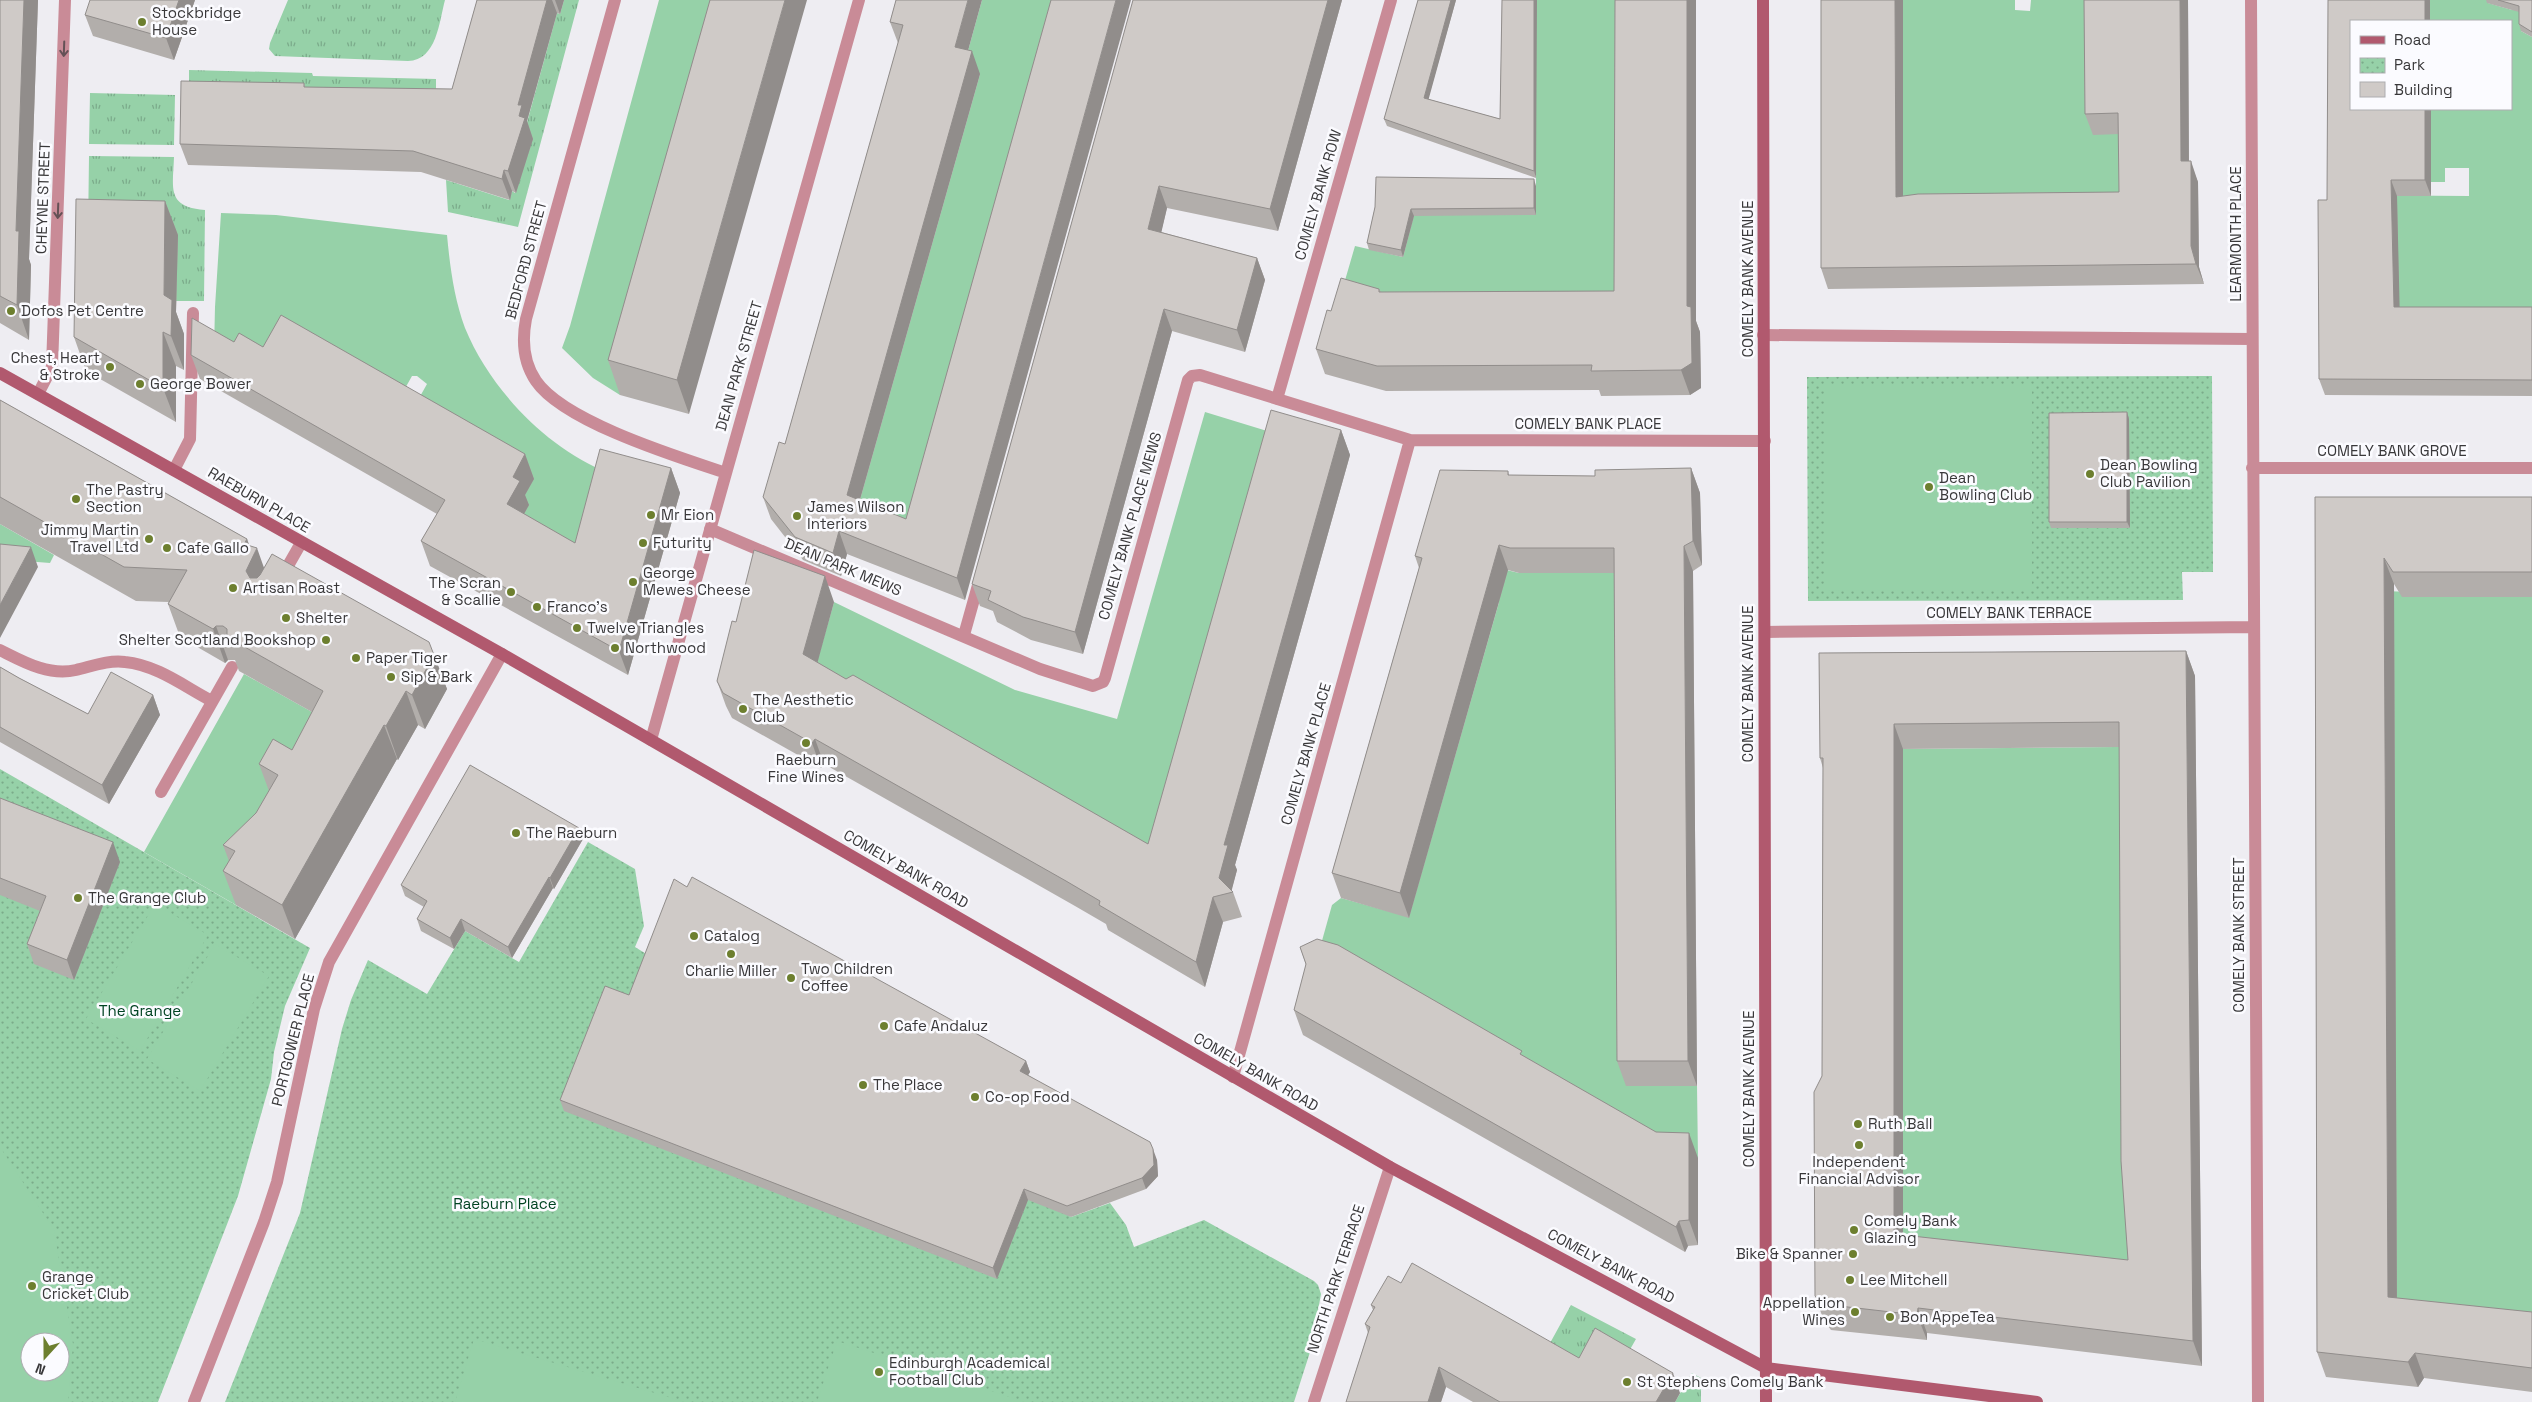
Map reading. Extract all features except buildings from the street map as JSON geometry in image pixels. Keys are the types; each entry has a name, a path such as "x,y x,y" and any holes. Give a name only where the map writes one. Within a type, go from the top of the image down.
{"main road":[{"name":"COMELY BANK AVENUE","path":"1764,0 1766,1402"},
{"name":"RAEBURN PLACE","path":"0,373 174,470 301,544 502,654"},
{"name":"COMELY BANK ROAD","path":"502,654 1390,1167 1766,1368 2037,1402"}],"street":[{"name":"CHEYNE STREET","path":"38,394 52,367 65,0"},
{"name":"BEDFORD STREET","path":"615,0 526,319 524,352 536,382 560,403 624,437 726,473"},
{"name":"DEAN PARK STREET","path":"651,740 858,0"},
{"name":"COMELY BANK ROW","path":"1277,398 1391,0"},
{"name":"LEARMONTH PLACE","path":"2251,0 2252,468"},
{"path":"174,470 190,439 193,312"},
{"path":"1764,335 2252,339"},
{"name":"COMELY BANK PLACE","path":"1192,376 1200,375 1410,440 1765,441"},
{"name":"COMELY BANK PLACE MEWS","path":"1098,684 1105,678 1188,380 1192,376"},
{"name":"COMELY BANK PLACE","path":"1233,1077 1410,440"},
{"name":"COMELY BANK GROVE","path":"2252,468 2532,468"},
{"name":"COMELY BANK STREET","path":"2252,468 2258,1402"},
{"name":"DEAN PARK MEWS","path":"710,529 964,635 1040,669 1093,686 1098,684"},
{"path":"275,590 301,544"},
{"path":"964,635 982,568"},
{"name":"COMELY BANK TERRACE","path":"1764,632 2254,627"},
{"path":"0,650 35,667 47,670 74,670 112,662 139,665 153,669 212,701"},
{"name":"PORTGOWER PLACE","path":"194,1402 264,1222 277,1182 314,1009 330,962 502,654"},
{"path":"161,792 232,667"},
{"name":"NORTH PARK TERRACE","path":"1314,1402 1390,1167"}],"green space":[{"path":"288,0 445,0 438,29 431,47 418,59 408,61 275,56 269,49 270,43"},
{"path":"564,0 579,0 518,227 448,212 446,180 509,200 512,191 515,193 526,126 557,13 560,14"},
{"path":"659,0 732,0 620,395 593,378 562,348 570,326"},
{"path":"982,0 1065,0 914,542 855,517 980,74 963,69"},
{"path":"1536,0 1624,0 1623,312 1339,301 1355,246 1403,257 1414,215 1536,215"},
{"path":"1902,0 2015,0 2015,10 2030,11 2031,0 2090,0 2093,134 2180,134 2127,219 1899,220"},
{"path":"2401,0 2488,0 2488,3 2512,10 2521,0 2521,31 2532,37 2532,323 2403,323 2333,195 2469,196 2469,168 2445,168 2445,182 2400,182 2431,154 2431,110 2512,110 2512,20 2429,20"},
{"path":"189,70 436,79 436,110 189,102"},
{"path":"90,93 175,95 174,145 89,144"},
{"path":"89,156 174,157 173,187 178,200 192,208 205,210 204,301 176,301 88,233"},
{"path":"221,213 276,215 447,235 453,282 461,317 476,351 489,373 523,414 543,433 564,449 609,473 598,570 524,533 413,409 427,384 417,376 412,376 398,401 272,371 214,350"},
{"path":"2212,376 2213,572 2182,572 2183,600 1808,601 1807,377"},
{"name":"Dean Bowling Club","path":"1825,384 2032,384 2032,590 1825,591"},
{"path":"1205,412 1280,435 1168,855 815,669 834,602 1015,690 1117,719"},
{"path":"0,524 54,555 50,563 0,559"},
{"path":"1604,565 1623,566 1635,1086 1697,1086 1698,1158 1665,1157 1318,955 1332,905 1341,898 1409,917 1499,602 1494,567 1519,573 1598,573"},
{"path":"2385,591 2532,597 2532,1335 2390,1322"},
{"path":"244,674 346,731 236,905 144,852"},
{"path":"2120,742 2136,1266 1900,1261 1903,749 2116,747"},
{"name":"The Grange","path":"0,769 310,948 285,1006 274,1052 271,1079 238,1196 158,1402 0,1402"},
{"name":"Raeburn Place","path":"588,842 635,869 644,926 635,947 1071,1217 1110,1203 1126,1225 1134,1247 1204,1220 1314,1281 1318,1285 1321,1294 1311,1349 1294,1402 225,1402 300,1213 342,1029 351,1000 368,960 427,994 465,931 519,962"},
{"path":"155,904 208,935 140,1051 86,1019"},
{"path":"215,944 269,976 200,1091 147,1059"},
{"name":"Grange Cricket Club","path":"0,1147 54,1230 73,1344 70,1379 70,1332 20,1332 20,1382 70,1382 68,1402 0,1402"},
{"path":"1571,1305 1636,1339 1624,1360 1521,1402 1544,1354"},
{"path":"474,1339 685,1402 455,1402"},
{"name":"Edinburgh Academical Football Club","path":"837,1341 1025,1402 817,1402"},
{"path":"1692,1373 1701,1378 1701,1402 1675,1402"}],"place":[{"name":"Stockbridge House","path":"142,22"},
{"name":"Dofos Pet Centre","path":"11,311"},
{"name":"Chest, Heart & Stroke","path":"110,367"},
{"name":"George Bower","path":"140,384"},
{"name":"Dean Bowling Club Pavilion","path":"2090,474"},
{"name":"Dean Bowling Club","path":"1929,487"},
{"name":"The Pastry Section","path":"76,499"},
{"name":"Mr Eion","path":"651,515"},
{"name":"James Wilson Interiors","path":"797,516"},
{"name":"Jimmy Martin Travel Ltd","path":"149,539"},
{"name":"Futurity","path":"643,543"},
{"name":"Cafe Gallo","path":"167,548"},
{"name":"George Mewes Cheese","path":"633,582"},
{"name":"Artisan Roast","path":"233,588"},
{"name":"The Scran & Scallie","path":"511,592"},
{"name":"Franco's","path":"537,607"},
{"name":"Shelter","path":"286,618"},
{"name":"Twelve Triangles","path":"577,628"},
{"name":"Shelter Scotland Bookshop","path":"326,640"},
{"name":"Northwood","path":"615,648"},
{"name":"Paper Tiger","path":"356,658"},
{"name":"Sip & Bark","path":"391,677"},
{"name":"The Aesthetic Club","path":"743,709"},
{"name":"Raeburn Fine Wines","path":"806,743"},
{"name":"The Raeburn","path":"516,833"},
{"name":"The Grange Club","path":"78,898"},
{"name":"Catalog","path":"694,936"},
{"name":"Charlie Miller","path":"731,954"},
{"name":"Two Children Coffee","path":"791,978"},
{"name":"Cafe Andaluz","path":"884,1026"},
{"name":"The Place","path":"863,1085"},
{"name":"Co-op Food","path":"975,1097"},
{"name":"Ruth Ball","path":"1858,1124"},
{"name":"Independent Financial Advisor","path":"1859,1145"},
{"name":"Comely Bank Glazing","path":"1854,1230"},
{"name":"Bike & Spanner","path":"1853,1254"},
{"name":"Lee Mitchell","path":"1850,1280"},
{"name":"Grange Cricket Club","path":"32,1286"},
{"name":"Appellation Wines","path":"1855,1312"},
{"name":"Bon AppeTea","path":"1890,1317"},
{"name":"Edinburgh Academical Football Club","path":"879,1372"},
{"name":"St Stephens Comely Bank","path":"1627,1382"}]}
